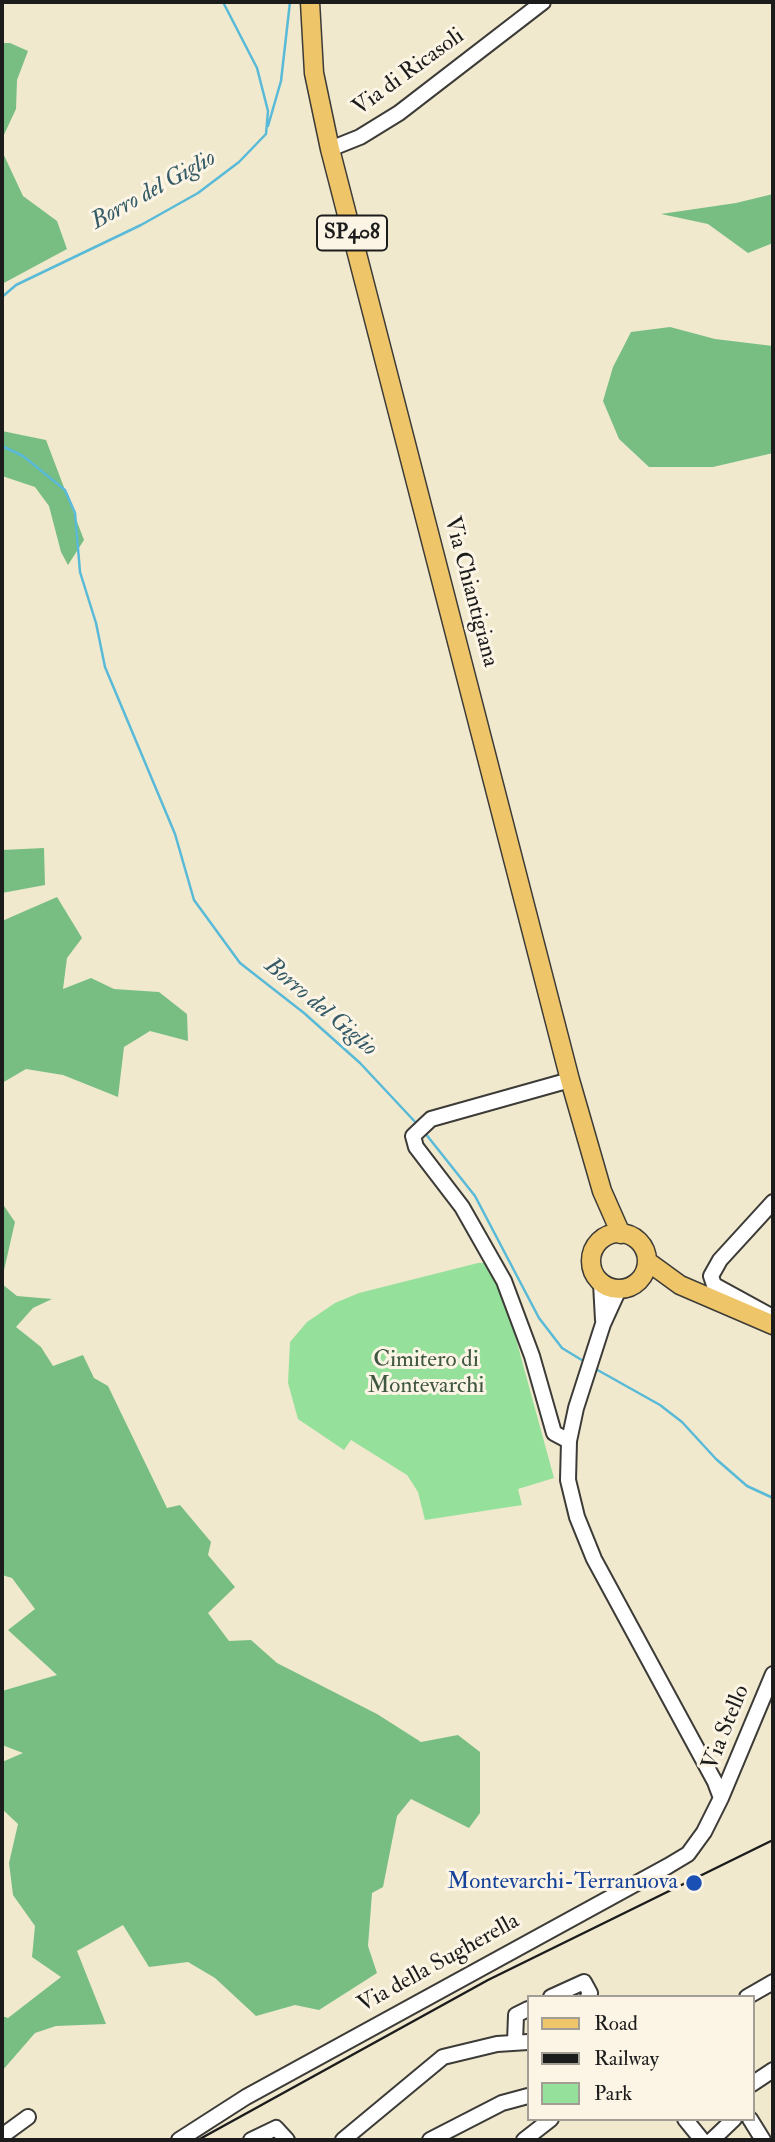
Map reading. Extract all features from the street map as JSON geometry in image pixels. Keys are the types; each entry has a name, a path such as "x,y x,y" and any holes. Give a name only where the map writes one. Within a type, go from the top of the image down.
{"main road":[{"name":"Via Chiantigiana","path":"310,2 314,73 330,149 570,1080 602,1191 621,1234 629,1236 642,1246 647,1261 680,1285 772,1325"},
{"name":"Via Chiantigiana","path":"601,1283 592,1269 591,1260 597,1245 603,1239 602,1191"},
{"path":"603,1239 621,1234"},
{"path":"639,1281 647,1261"},
{"name":"Via Chiantigiana","path":"619,1289 639,1281 680,1285"},
{"path":"601,1283 619,1289"}],"street":[{"name":"Via di Ricasoli","path":"330,149 360,136 399,113 543,2"},
{"path":"569,1441 554,1433 533,1356 503,1281 419,1135 431,1119 570,1080"},
{"path":"772,1325 767,1314 714,1285 711,1276 720,1260 773,1202"},
{"path":"601,1283 603,1324"},
{"path":"619,1289 603,1324 585,1380 569,1441 568,1480 577,1517 594,1559 721,1798"},
{"name":"Via Stello","path":"721,1798 773,1674"},
{"name":"Via della Sugherella","path":"179,2140 246,2096 688,1854 704,1832 721,1798"},
{"path":"555,1995 584,1982 588,1995"},
{"path":"750,1995 773,1982"},
{"path":"344,2140 443,2057 455,2052 522,2042 516,2015 526,2010"},
{"path":"754,2083 773,2070"},
{"path":"430,2140 502,2103 526,2097"},
{"path":"2,2136 28,2117"},
{"path":"524,2140 548,2121"},
{"path":"687,2121 702,2140"},
{"path":"712,2140 732,2121"},
{"path":"751,2121 763,2140"},
{"path":"251,2140 276,2128 287,2140"}],"green space":[{"path":"2,43 10,43 28,51 17,80 16,109 2,139"},
{"path":"2,151 23,196 57,221 67,249 2,284"},
{"path":"773,194 773,243 748,253 708,224 661,214 736,203"},
{"path":"670,327 715,339 773,346 773,453 713,467 649,467 619,439 603,401 613,367 631,332"},
{"path":"2,431 46,440 84,540 68,565 61,552 49,506 35,487 2,476"},
{"path":"44,848 45,885 2,893 2,850"},
{"path":"57,897 82,938 67,958 63,989 91,978 114,989 159,992 187,1014 188,1041 150,1031 124,1047 118,1097 63,1075 26,1069 2,1083 2,921"},
{"path":"2,1203 15,1222 2,1279"},
{"name":"Cimitero di Montevarchi","path":"486,1263 504,1295 554,1478 518,1489 522,1505 425,1520 418,1492 407,1475 351,1440 344,1450 298,1419 288,1383 290,1342 307,1322 335,1303 359,1293"},
{"path":"2,1284 17,1296 52,1299 33,1308 16,1327 41,1347 53,1366 83,1355 94,1378 108,1386 167,1508 180,1505 211,1542 208,1555 235,1587 208,1613 229,1641 251,1640 277,1663 377,1714 421,1742 458,1735 480,1752 480,1813 469,1828 411,1799 397,1816 383,1887 372,1893 368,1946 377,1973 319,2010 295,2005 256,2016 215,1978 188,1962 149,1967 123,1925 77,1951 106,2024 56,2026 35,2033 2,2071 2,2016 8,2018 61,1977 32,1957 35,1926 13,1895 9,1863 18,1824 2,1809 2,1762 23,1753 2,1745 2,1691 57,1675 8,1630 35,1609 12,1578 2,1575"}],"waterway":[{"name":"Borro del Giglio","path":"2,297 16,285 141,225 198,193 239,162 266,134 268,111 257,68 223,2"},
{"path":"268,126 281,81 290,2"},
{"name":"Borro del Giglio","path":"2,446 23,456 65,490 75,513 80,572 96,623 105,667 175,834 194,900 240,963 304,1013 360,1063 418,1125"},
{"name":"Borro del Giglio","path":"425,1133 475,1196 539,1318 562,1348 585,1362"},
{"name":"Borro del Giglio","path":"594,1368 660,1405 682,1422 716,1459 747,1486 773,1498"}],"railway":[{"path":"198,2140 488,1980 773,1840"}],"place":[{"name":"Montevarchi-Terranuova","path":"694,1883"}]}
